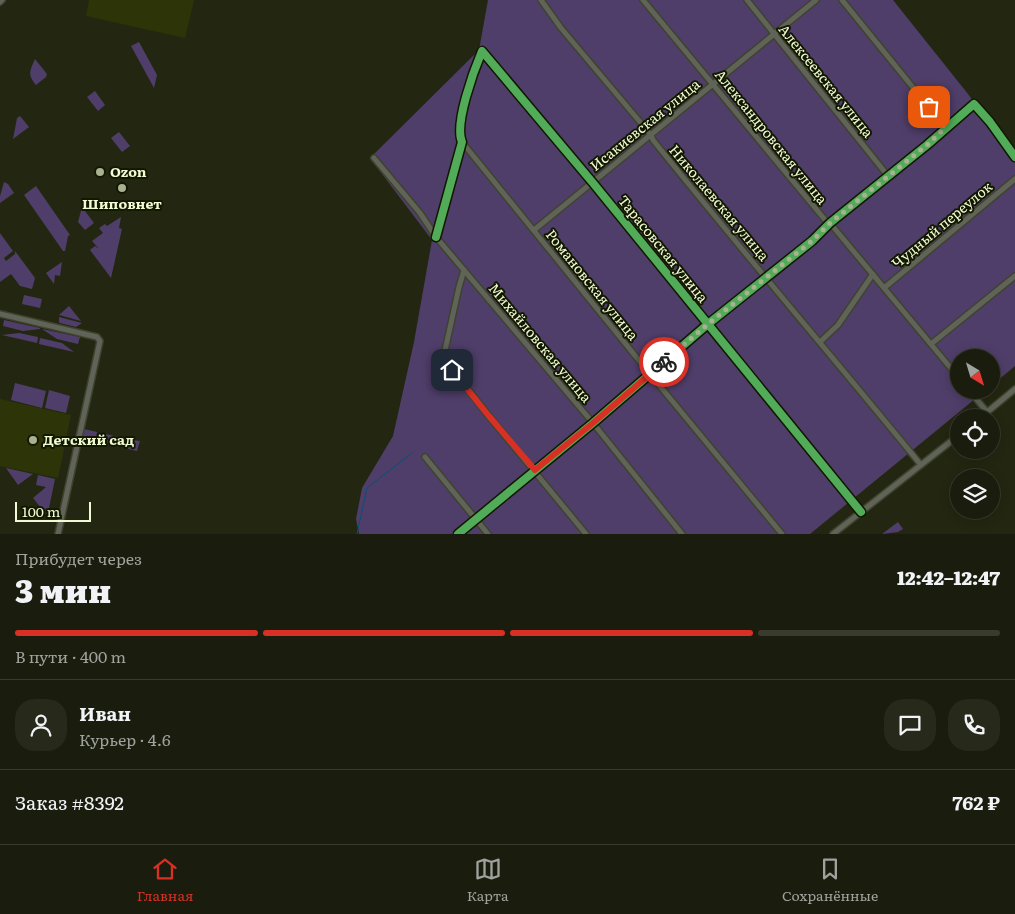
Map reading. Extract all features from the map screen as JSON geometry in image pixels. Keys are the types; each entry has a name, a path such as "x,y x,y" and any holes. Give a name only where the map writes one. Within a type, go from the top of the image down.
{"street":[{"path":"543,2 551,0"},
{"name":"Александровская улица","path":"643,0 950,367"},
{"name":"Алексеевская улица","path":"747,0 888,176"},
{"name":"Исакиевская улица","path":"534,230 816,0"},
{"path":"842,0 945,128"},
{"name":"Николаевская улица","path":"543,2 561,28 651,134 653,140 722,227 767,278 921,465"},
{"name":"Тарасовская улица","path":"462,142 459,128 474,71 482,51 593,182 862,512"},
{"path":"458,534 593,423 708,324 812,241 830,223 927,145 974,104 990,122 1015,157"},
{"path":"436,237 462,142"},
{"name":"Романовская улица","path":"462,142 782,534"},
{"name":"Михайловская улица","path":"374,158 420,213 436,237 593,423 682,534"},
{"name":"Чудный переулок","path":"884,288 1015,179"},
{"path":"464,270 458,287 444,354 452,370 586,534"},
{"path":"820,342 838,325 872,274"},
{"path":"931,344 1015,276"},
{"path":"0,314 97,337 100,341 58,534"},
{"path":"991,409 1015,389"},
{"path":"976,399 985,409"},
{"path":"833,534 950,442"},
{"path":"425,457 488,534"}],"shaded area":[{"path":"89,0 194,0 185,38 86,16"},
{"path":"488,0 893,0 968,94 1015,158 1015,366 1000,378 1000,349 950,349 950,399 975,399 963,409 950,409 950,419 810,534 359,534 356,519 362,488 393,436 414,342 432,240 370,158 479,50"},
{"path":"139,42 157,75 154,88 131,46"},
{"path":"35,59 47,74 36,85 31,78 30,72"},
{"path":"95,91 105,105 98,111 87,97"},
{"path":"20,116 29,127 13,139 17,118"},
{"path":"119,132 130,146 122,152 111,138"},
{"path":"4,182 8,184 14,193 0,203 0,196"},
{"path":"36,186 70,235 68,236 65,251 63,251 24,195"},
{"path":"82,207 94,223 85,230 78,222"},
{"path":"121,217 119,228 122,229 111,278 90,250 95,246 99,249 92,241 103,233 99,228 105,224 107,226"},
{"path":"0,233 13,251 4,258 6,261 15,254 15,251 35,278 32,289 20,286 11,274 0,282"},
{"path":"62,262 60,276 55,275 54,284 46,273"},
{"path":"24,295 42,299 40,308 22,304"},
{"path":"69,306 81,321 59,315"},
{"path":"59,317 82,323 76,327 60,323"},
{"path":"4,320 40,329 23,331 3,326"},
{"path":"42,329 80,337 78,344 57,339"},
{"path":"19,333 38,337 37,343 2,335"},
{"path":"40,338 62,343 74,352 39,344"},
{"path":"15,383 46,391 42,408 11,400"},
{"path":"49,390 70,396 66,413 45,408"},
{"name":"Детский сад","path":"0,399 71,415 58,478 0,466"},
{"path":"84,429 97,432 95,442 82,439"},
{"path":"102,433 122,438 120,447 100,443"},
{"path":"126,439 140,441 137,451 124,448"},
{"path":"6,468 33,474 18,485"},
{"path":"38,475 55,479 48,513 45,513 33,498 46,487 36,485"},
{"path":"898,522 903,529 898,532 882,534"}],"waterway":[{"path":"357,534 367,488 412,453"}],"cycle path":[{"path":"436,237 462,142 460,134 466,97 482,51 593,183 861,512"},
{"path":"458,534 593,423 708,324 812,241 830,223 927,145 974,104 990,122 1015,157"}],"way so far":[{"path":"664,362 708,324 812,241 830,223 927,145 945,128 929,107"}],"place":[{"name":"Ozon","path":"100,172"},
{"name":"Шиповнет","path":"122,188"},
{"name":"Детский сад","path":"33,440"}],"route":[{"path":"452,370 535,470 664,362"}]}
